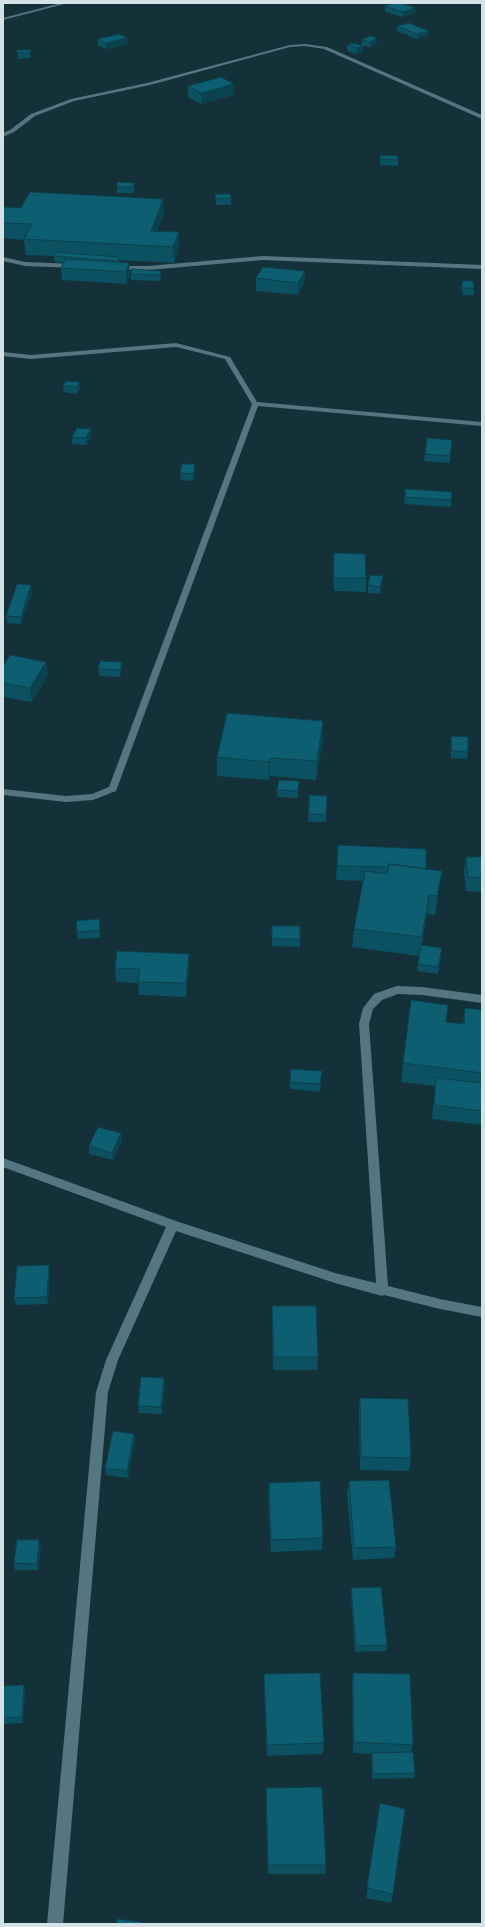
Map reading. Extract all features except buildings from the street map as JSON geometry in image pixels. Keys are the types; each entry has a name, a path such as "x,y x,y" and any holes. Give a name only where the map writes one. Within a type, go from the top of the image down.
{"street":[{"path":"3,19 66,3"},
{"path":"3,135 12,132 33,115 73,100 148,84 290,46 305,45 325,48 482,117"},
{"path":"110,267 148,268 263,258 482,267"},
{"path":"3,259 25,264 79,266"},
{"path":"3,354 31,357 176,345 228,358 255,404"},
{"path":"255,404 482,424"},
{"path":"3,792 66,799 93,797 113,789 255,404"},
{"path":"382,1291 364,1024 368,1008 378,997 397,990 422,991 482,999"},
{"path":"3,1162 173,1225 335,1278 382,1291 482,1312"},
{"path":"55,1924 102,1392 112,1360 173,1225"}]}
